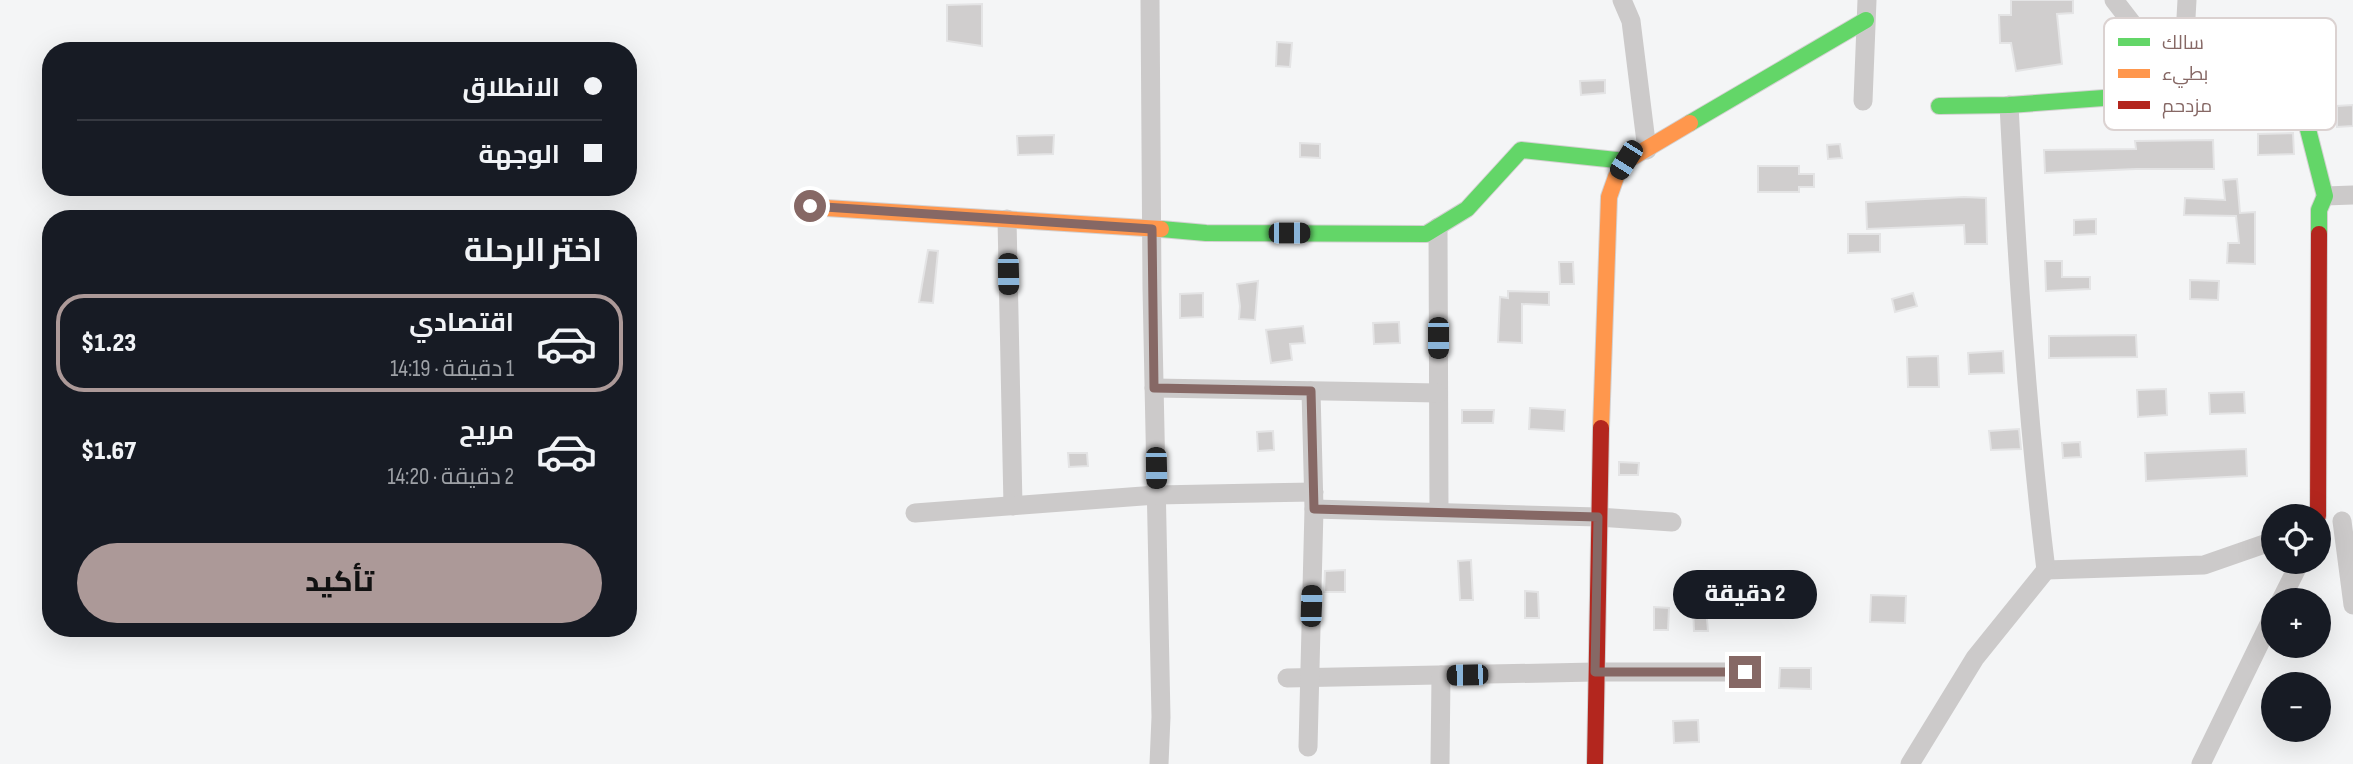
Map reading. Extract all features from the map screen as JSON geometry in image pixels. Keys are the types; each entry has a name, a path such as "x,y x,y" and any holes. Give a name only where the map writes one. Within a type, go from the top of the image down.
{"street":[{"path":"1150,0 1161,717 1159,764"},
{"path":"1622,0 1631,21 1647,150"},
{"path":"2114,0 2128,18"},
{"path":"2186,18 2187,0"},
{"path":"810,206 1206,233 1426,234 1467,209 1521,150 1626,160 1647,150 1866,10"},
{"path":"1863,101 1866,10"},
{"path":"1939,106 2009,105 2104,98"},
{"path":"1910,764 1975,658 2046,570 2031,447 2009,105"},
{"path":"2308,130 2325,196 2319,211 2318,504"},
{"path":"1595,764 1598,517 1609,197 1626,160"},
{"path":"2325,196 2353,195"},
{"path":"1007,219 1013,506"},
{"path":"1438,227 1438,512"},
{"path":"1154,388 1438,393"},
{"path":"1308,747 1314,500 1311,391"},
{"path":"915,513 1157,495 1314,500 1438,512 1672,522"},
{"path":"2348,520 2353,605"},
{"path":"2046,570 2204,565 2261,545"},
{"path":"2201,764 2261,641"},
{"path":"1287,678 1745,672"},
{"path":"1440,764 1441,675"}],"building":[{"path":"2011,0 2073,0 2073,13 2057,14 2062,64 2016,71 2011,43 2000,43 1999,15 2011,15"},
{"path":"982,4 982,46 947,41 947,5"},
{"path":"1277,42 1292,43 1290,67 1276,66"},
{"path":"1605,80 1605,93 1581,95 1580,81"},
{"path":"2353,105 2353,126 2337,127 2337,106"},
{"path":"2293,133 2294,154 2258,155 2258,134"},
{"path":"1054,135 1053,154 1018,155 1017,136"},
{"path":"2213,140 2214,169 2045,173 2044,150 2136,149 2135,141"},
{"path":"1300,143 1320,144 1320,158 1300,157"},
{"path":"1840,144 1842,158 1828,159 1827,145"},
{"path":"1758,166 1799,166 1799,174 1814,174 1814,187 1799,187 1799,192 1758,192"},
{"path":"2237,179 2240,213 2255,212 2255,264 2227,263 2228,243 2239,243 2236,216 2184,215 2185,198 2225,200 2223,180"},
{"path":"1986,198 1987,244 1965,244 1964,225 1867,229 1866,202"},
{"path":"2096,219 2096,234 2074,235 2074,220"},
{"path":"1848,234 1880,234 1880,252 1848,253"},
{"path":"928,250 938,251 933,303 919,302"},
{"path":"2045,261 2062,261 2062,277 2090,277 2090,289 2046,291"},
{"path":"1559,262 1573,262 1574,284 1560,284"},
{"path":"2190,280 2219,281 2218,300 2190,299"},
{"path":"1258,281 1255,320 1239,319 1237,284"},
{"path":"1508,291 1549,292 1549,305 1522,304 1522,343 1498,342 1500,297 1508,298"},
{"path":"1203,293 1203,317 1180,318 1180,294"},
{"path":"1913,293 1917,306 1895,312 1892,299"},
{"path":"1399,322 1400,343 1374,344 1373,323"},
{"path":"1303,326 1305,343 1290,344 1292,360 1271,363 1266,330"},
{"path":"2136,335 2137,357 2049,358 2049,336"},
{"path":"2003,351 2004,373 1969,374 1968,353"},
{"path":"1938,356 1939,387 1908,387 1907,357"},
{"path":"2166,389 2167,415 2138,417 2137,390"},
{"path":"2244,392 2245,413 2210,414 2209,393"},
{"path":"1530,408 1565,410 1564,431 1529,429"},
{"path":"1462,410 1494,410 1493,423 1462,423"},
{"path":"2019,429 2021,449 1991,450 1989,431"},
{"path":"1273,431 1274,450 1258,451 1257,432"},
{"path":"2080,442 2081,457 2063,458 2062,443"},
{"path":"2246,449 2247,476 2146,481 2145,453"},
{"path":"1068,453 1087,453 1088,466 1069,467"},
{"path":"1619,462 1639,463 1638,475 1619,475"},
{"path":"1471,560 1473,600 1460,600 1458,561"},
{"path":"1345,570 1345,592 1324,592 1325,571"},
{"path":"1764,582 1797,583 1796,607 1764,606"},
{"path":"1525,591 1538,592 1539,618 1525,618"},
{"path":"1871,595 1906,596 1905,623 1870,622"},
{"path":"1654,607 1669,608 1668,630 1654,630"},
{"path":"1706,607 1708,631 1694,631 1693,608"},
{"path":"1780,668 1811,668 1811,689 1779,688"},
{"path":"1698,720 1699,742 1674,743 1673,721"}],"traffic: fast":[{"path":"1690,123 1866,20"},
{"path":"1939,106 2009,105 2104,98"},
{"path":"2308,130 2325,196 2319,210 2319,234"},
{"path":"1161,229 1206,233 1426,234 1467,209 1521,150 1626,161"}],"traffic: slow":[{"path":"1601,428 1609,197 1616,177 1626,161 1690,123"},
{"path":"810,207 1161,229"}],"traffic: jam":[{"path":"2318,504 2319,234"},
{"path":"1595,764 1601,428"}],"route":[{"path":"810,206 1152,229 1154,388 1311,391 1314,509 1598,517 1595,672 1745,672"}]}
